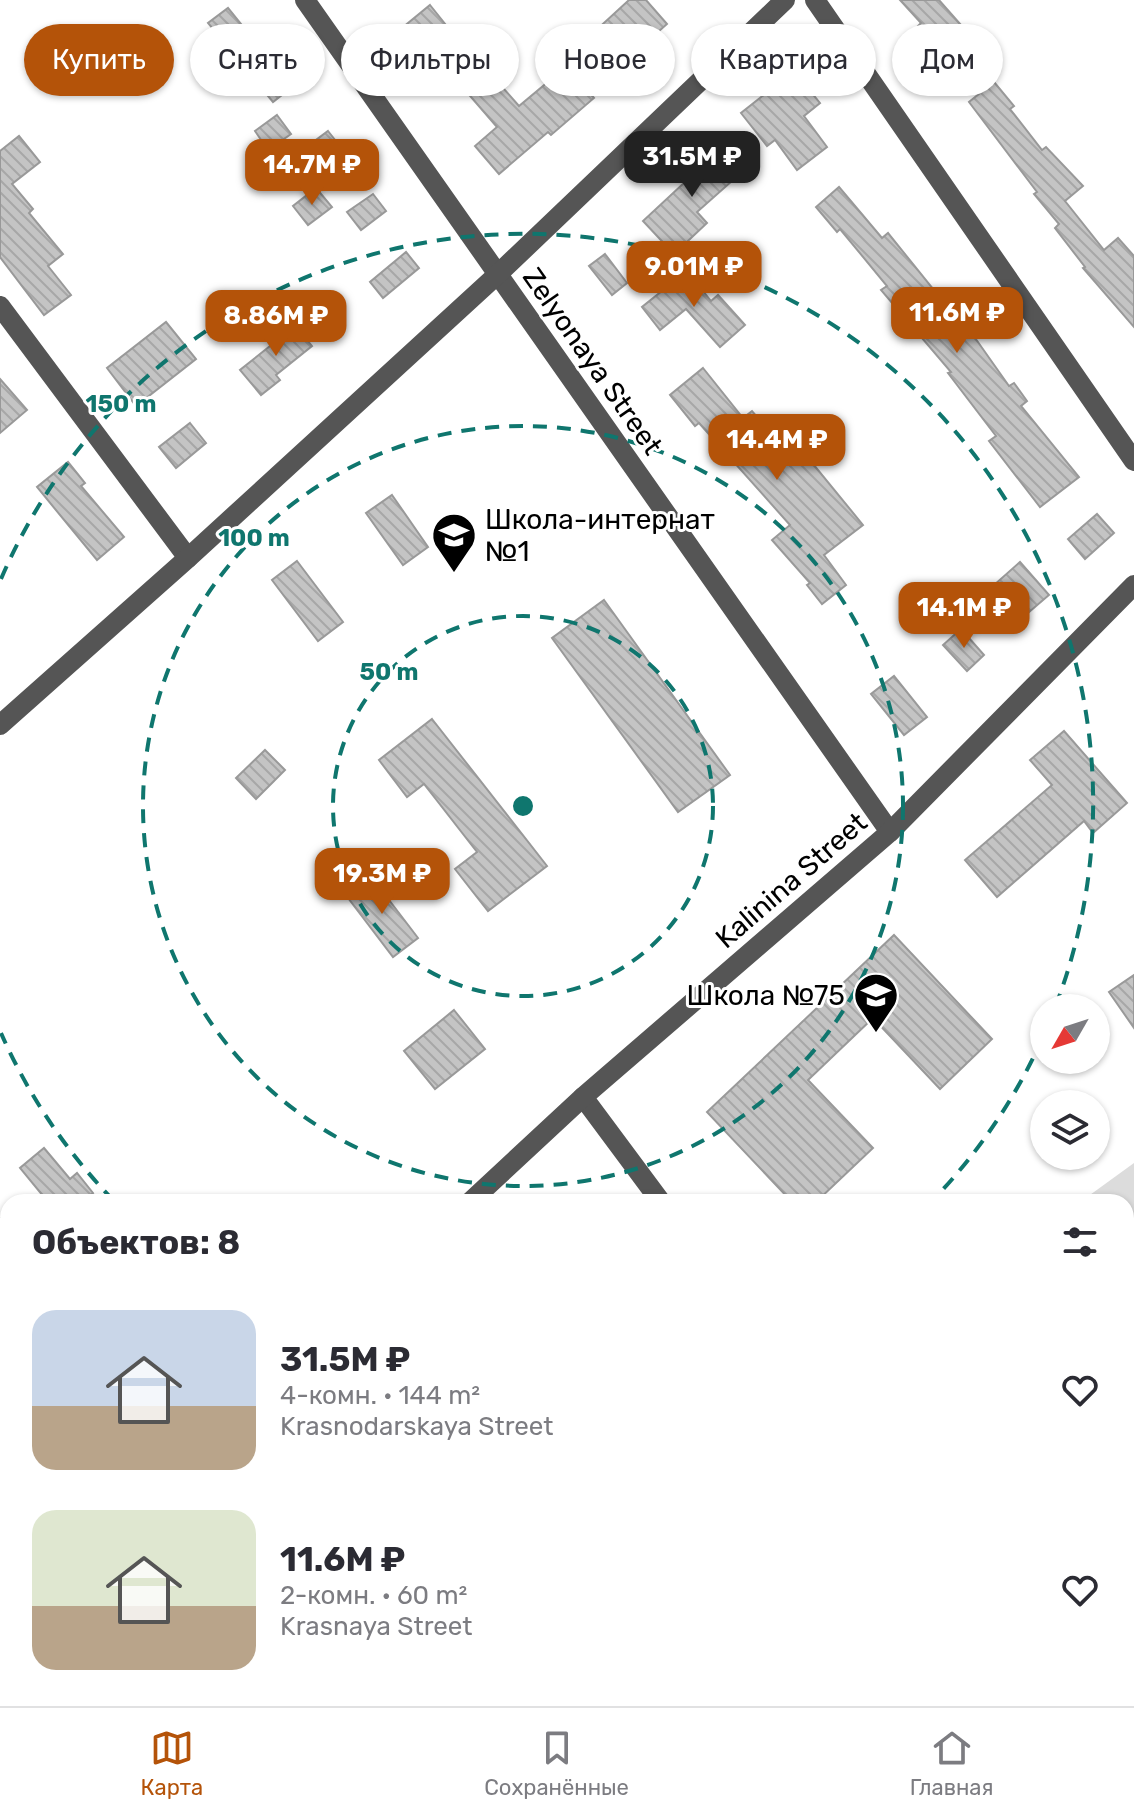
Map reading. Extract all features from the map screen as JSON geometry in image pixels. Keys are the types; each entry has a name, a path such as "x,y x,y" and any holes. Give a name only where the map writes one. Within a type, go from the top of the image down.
{"street":[{"name":"Zelyonaya Street","path":"305,0 890,832"},
{"path":"0,725 188,558 498,274 785,0"},
{"path":"815,0 1134,461"},
{"path":"0,306 188,558"},
{"name":"Kalinina Street","path":"479,1194 583,1097 890,832 1134,585"},
{"path":"583,1097 655,1194"}],"shaded area":[{"path":"1134,1163 1134,1194 1091,1194"}],"building":[{"path":"629,0 646,0 667,24 603,24"},
{"path":"900,0 939,0 960,24 920,24"},
{"path":"430,5 445,24 407,24"},
{"path":"228,8 241,24 209,24"},
{"path":"535,93 535,96 594,98 499,174 475,146 497,127 470,96 510,96 519,106"},
{"path":"1003,93 1014,106 1010,109 1042,150 1046,147 1083,186 1065,201 1104,250 1118,238 1134,256 1134,327 1083,268 1055,228 1059,224 969,102 976,96 1003,96"},
{"path":"762,96 814,96 820,103 804,116 827,147 797,170 775,140 767,146 741,113"},
{"path":"277,115 291,134 268,150 255,131"},
{"path":"328,131 343,150 315,171 300,152"},
{"path":"19,136 40,162 12,184 33,209 29,213 63,254 48,266 71,295 44,315 0,257 0,151"},
{"path":"714,141 741,173 697,212 707,223 674,254 643,221 699,169 691,161"},
{"path":"839,187 882,238 888,233 958,320 961,318 1009,386 1014,383 1027,401 1021,406 1079,477 1040,507 989,441 996,436 948,373 951,372 881,290 887,286 840,229 837,232 816,207"},
{"path":"316,188 332,207 308,225 293,206"},
{"path":"373,194 386,211 361,230 347,212"},
{"path":"406,252 419,268 383,298 370,282"},
{"path":"605,254 627,283 612,295 589,266"},
{"path":"687,271 711,301 718,295 745,325 720,347 686,309 660,330 642,307"},
{"path":"166,322 196,359 136,406 107,368"},
{"path":"292,322 312,346 276,375 280,380 261,395 240,370 275,342 272,338"},
{"path":"703,368 743,418 752,411 791,456 800,448 863,525 824,555 846,585 822,604 807,585 810,583 772,540 790,525 699,423 695,426 670,395"},
{"path":"0,379 27,410 0,433"},
{"path":"190,423 206,443 176,468 159,447"},
{"path":"68,462 85,483 81,486 124,537 97,560 37,487"},
{"path":"392,495 428,547 403,565 366,513"},
{"path":"1097,514 1114,533 1085,559 1068,539"},
{"path":"297,561 343,622 318,641 272,580"},
{"path":"1020,562 1049,595 1022,618 994,585"},
{"path":"604,600 730,775 678,812 552,638"},
{"path":"961,629 984,655 967,671 943,645"},
{"path":"894,676 927,717 904,735 871,694"},
{"path":"432,719 547,866 488,911 455,869 477,852 424,784 407,797 379,760"},
{"path":"1064,731 1127,803 1093,833 1084,821 997,897 965,860 1052,785 1030,760"},
{"path":"265,750 285,770 256,799 236,778"},
{"path":"370,875 418,938 393,957 345,894"},
{"path":"894,935 992,1039 940,1089 873,1018 808,1080 873,1148 824,1194 784,1194 707,1112"},
{"path":"1134,975 1134,1028 1109,992"},
{"path":"454,1010 485,1049 435,1089 404,1051"},
{"path":"44,1148 70,1179 77,1173 93,1193 41,1194 20,1168"}],"place":[{"name":"Школа-интернат №1","path":"454,574"},
{"name":"Школа №75","path":"876,1034"}]}
